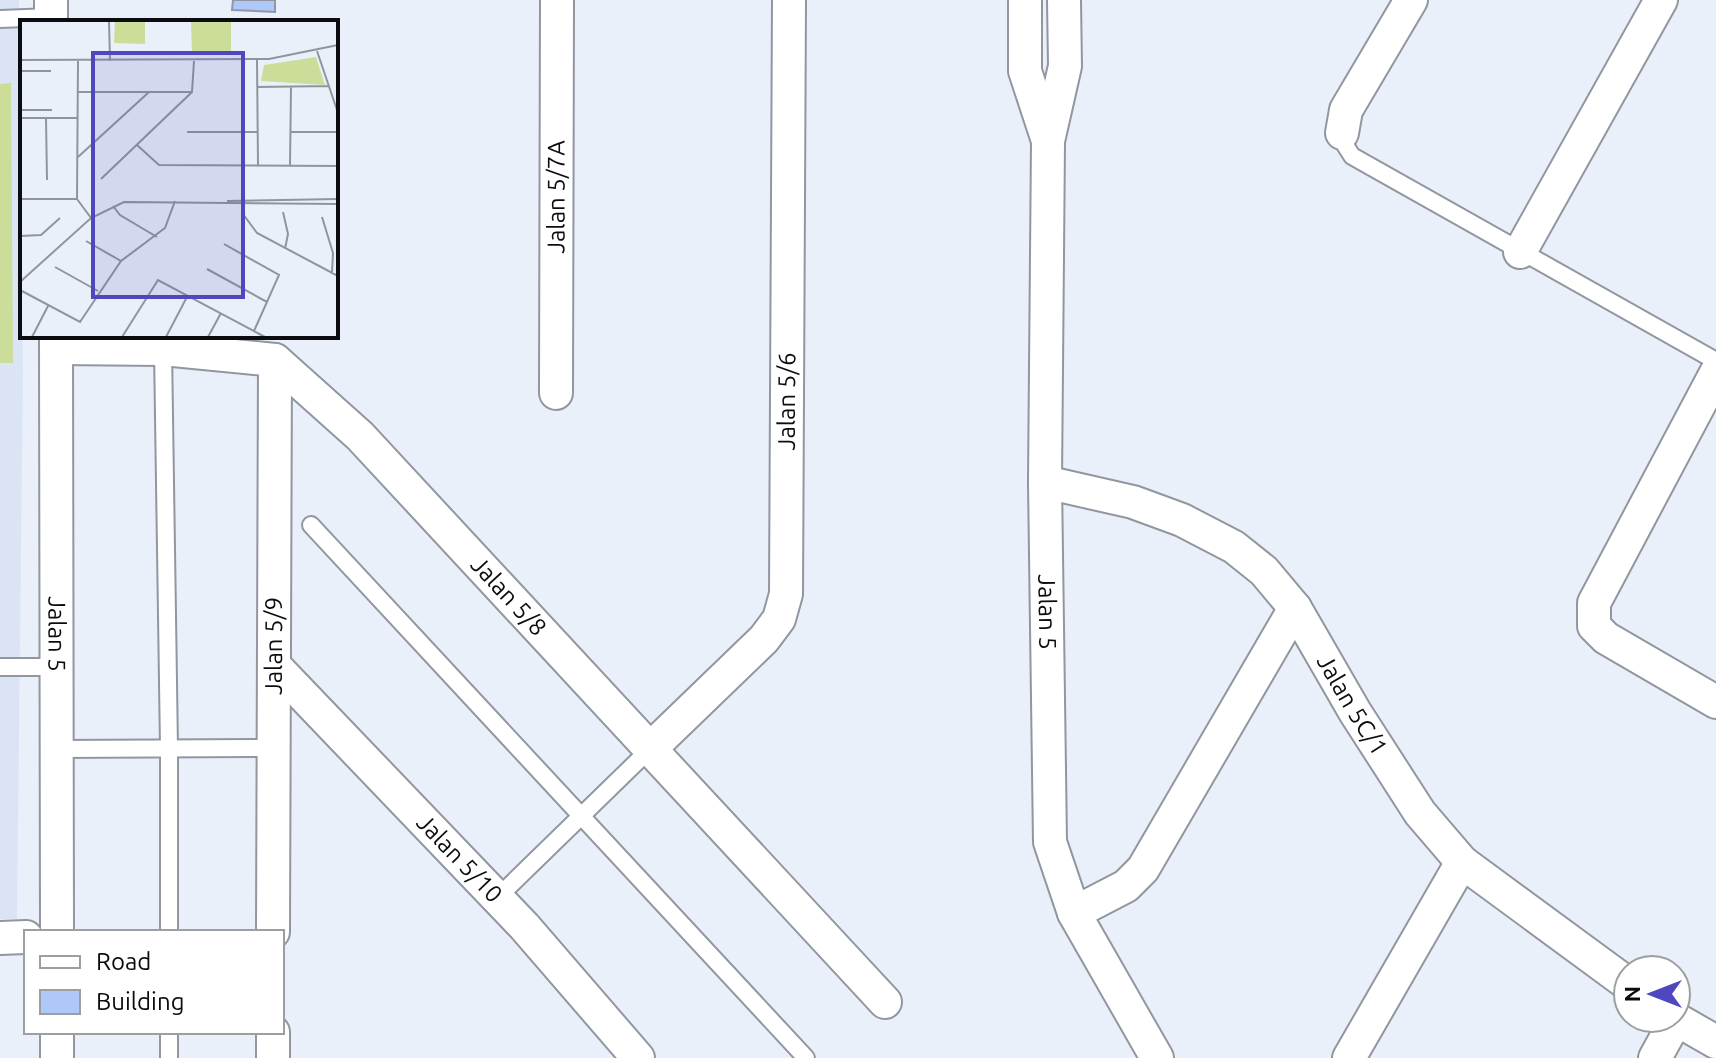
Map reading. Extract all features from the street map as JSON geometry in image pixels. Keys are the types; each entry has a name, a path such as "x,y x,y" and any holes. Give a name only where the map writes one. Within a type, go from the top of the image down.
{"street":[{"name":"Jalan 5/7A","path":"556,393 557,0"},
{"name":"Jalan 5/6","path":"650,749 764,639 779,619 786,594 789,0"},
{"name":"Jalan 5","path":"1025,0 1025,71 1048,141"},
{"name":"Jalan 5","path":"1064,0 1065,66 1048,141 1045,482 1050,842 1074,913 1157,1058"},
{"path":"1342,133 1346,110 1411,0"},
{"path":"1520,252 1661,0"},
{"name":"Jalan 5","path":"56,342 57,930"},
{"path":"56,342 275,360"},
{"name":"Jalan 5/8","path":"275,360 360,436 885,1002"},
{"name":"Jalan 5/9","path":"273,930 275,360"},
{"path":"1713,387 1594,603 1594,626 1606,638 1716,702"},
{"name":"Jalan 5C/1","path":"1045,482 1133,502 1182,520 1234,547 1264,571 1295,608 1355,712 1420,813 1462,862 1612,972"},
{"path":"1074,913 1126,886 1143,869 1295,608"},
{"name":"Jalan 5/10","path":"274,665 497,898 638,1058"},
{"path":"1349,1058 1462,862"},
{"path":"0,938 24,937"},
{"path":"1692,1029 1716,1042"},
{"path":"57,1034 57,1058"},
{"path":"273,1034 273,1058"},
{"path":"1655,1058 1667,1034"}],"lane":[{"path":"0,19 51,13"},
{"path":"1342,133 1352,156 1716,361"},
{"path":"163,349 169,930"},
{"path":"311,525 806,1058"},
{"path":"0,667 56,667"},
{"path":"56,749 274,748"},
{"path":"497,898 650,749"},
{"path":"169,1034 169,1058"}],"shaded area":[{"path":"0,0 19,0 20,338 23,338 23,370 17,919 0,919"}],"green space":[{"path":"11,83 13,363 0,363 0,84"}],"building":[{"path":"233,0 275,0 275,12 232,10"}]}
